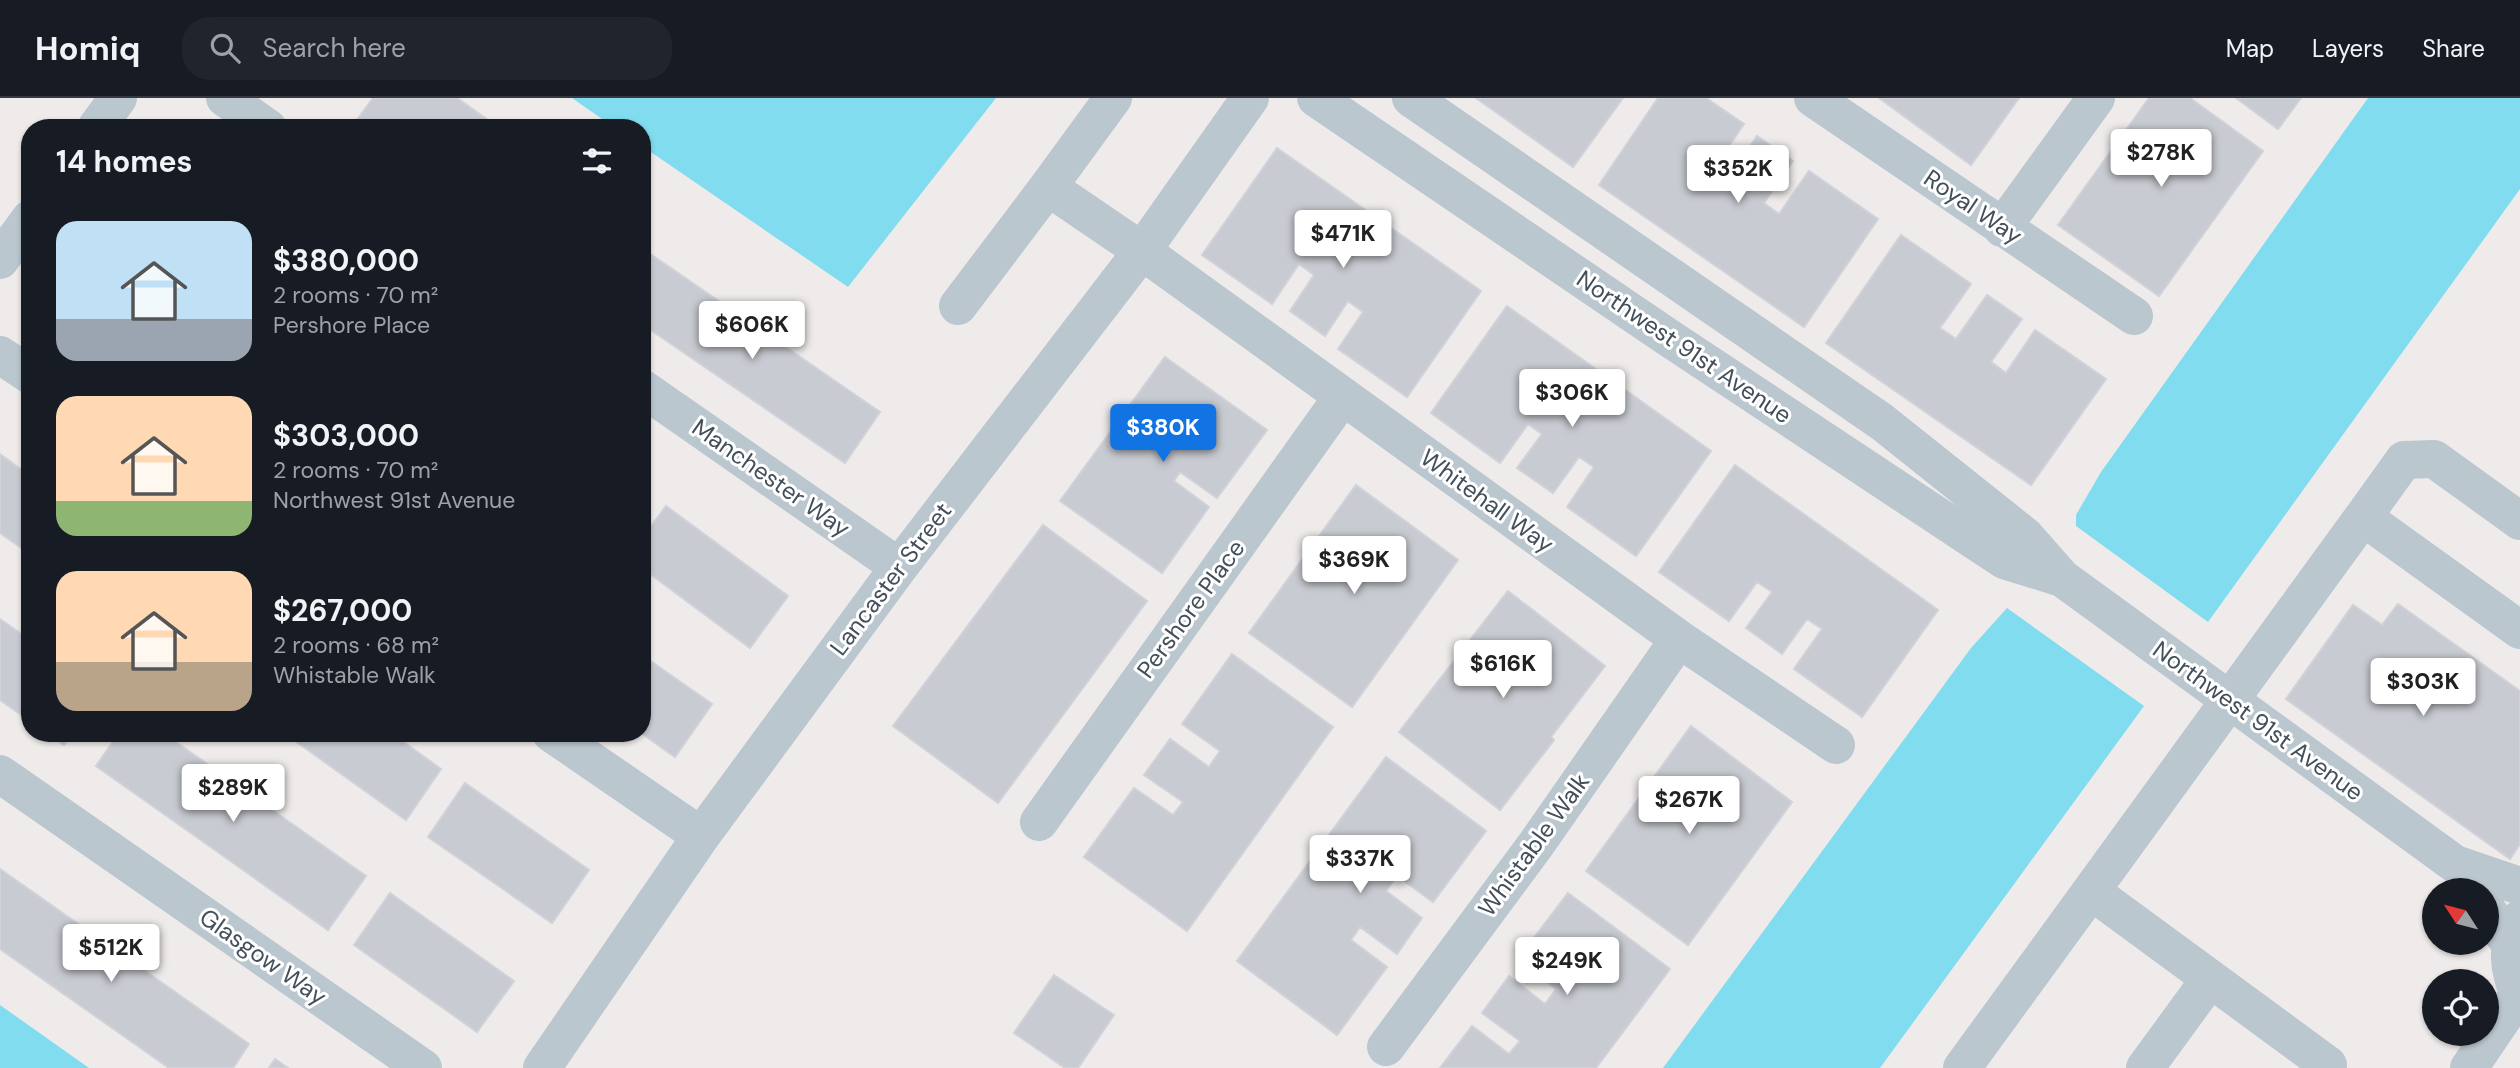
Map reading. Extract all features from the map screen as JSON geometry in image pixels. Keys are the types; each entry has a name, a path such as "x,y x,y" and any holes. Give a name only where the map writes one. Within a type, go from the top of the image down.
{"street":[{"path":"103,119 118,98"},
{"path":"225,98 255,119"},
{"path":"958,306 1112,98"},
{"name":"Lancaster Street","path":"542,1068 701,836 899,567 1142,251 1250,98"},
{"name":"Northwest 91st Avenue","path":"1411,98 1891,429 2025,536 2062,578 2231,701 2464,878"},
{"name":"Royal Way","path":"1813,98 2134,316"},
{"path":"2003,228 2096,98"},
{"name":"Northwest 91st Avenue","path":"1337,104 1666,336 2004,561 2062,578"},
{"name":"Whitehall Way","path":"1048,187 1142,251 1679,639 1836,745"},
{"path":"0,260 21,231"},
{"path":"1666,336 1694,292"},
{"path":"0,355 21,370"},
{"name":"Manchester Way","path":"651,394 899,567"},
{"name":"Pershore Place","path":"1039,822 1343,396"},
{"path":"1863,467 1891,429"},
{"path":"1962,1068 2404,460 2434,459 2520,521"},
{"path":"2363,517 2520,630"},
{"name":"Whistable Walk","path":"1386,1047 1537,843 1679,639"},
{"path":"564,742 701,836"},
{"name":"Glasgow Way","path":"0,774 423,1068"},
{"name":"Northwest 91st Avenue","path":"2499,883 2520,886"},
{"path":"2091,891 2328,1065"},
{"path":"2469,1068 2520,995 2512,978 2515,931 2499,919"},
{"path":"2145,1068 2210,979"}],"water":[{"path":"572,98 996,98 848,287 651,152 651,119 602,119"},
{"path":"2368,98 2520,98 2520,189 2208,622 2076,526 2076,515 2101,472"},
{"path":"2007,608 2144,706 1880,1068 1663,1068 1971,648"},
{"path":"0,1005 89,1068 0,1068"}],"building":[{"path":"373,98 457,98 486,119 357,119"},
{"path":"1476,98 1623,98 1573,167"},
{"path":"1658,98 1706,98 1744,124 1714,168 1728,179 1757,136 1793,161 1764,203 1779,214 1809,171 1878,219 1804,327 1599,185"},
{"path":"1879,98 2019,98 1971,165"},
{"path":"2149,98 2190,98 2263,151 2159,296 2058,225"},
{"path":"2236,98 2301,98 2278,129"},
{"path":"1277,148 1481,291 1407,397 1338,349 1363,312 1348,301 1325,336 1290,311 1314,275 1299,264 1272,304 1202,255"},
{"path":"1901,235 1971,284 1940,328 1956,339 1987,295 2022,319 1991,362 2006,373 2035,330 2106,379 2031,485 1826,343"},
{"path":"651,254 880,412 845,463 651,330"},
{"path":"1507,306 1711,451 1636,556 1567,507 1594,467 1579,457 1553,493 1517,468 1542,434 1528,424 1500,463 1431,413"},
{"path":"1165,357 1267,430 1217,498 1180,472 1174,481 1209,507 1162,573 1060,501"},
{"path":"0,454 21,469 21,548 0,533"},
{"path":"1735,465 1938,610 1862,717 1794,669 1822,629 1807,619 1782,654 1746,628 1772,592 1757,582 1729,621 1659,572"},
{"path":"1356,485 1458,560 1352,707 1249,633"},
{"path":"666,506 788,596 750,648 651,575 651,526"},
{"path":"1043,525 1147,601 998,803 893,726"},
{"path":"1508,591 1605,666 1551,737 1554,740 1500,810 1399,732"},
{"path":"2398,604 2520,691 2520,844 2510,859 2286,699 2353,605 2382,625"},
{"path":"0,619 21,634 21,715 0,700"},
{"path":"1232,654 1333,727 1187,931 1084,857 1134,788 1173,815 1183,802 1144,775 1170,739 1209,767 1220,751 1182,724"},
{"path":"651,661 712,704 675,757 651,740"},
{"path":"1691,726 1792,802 1688,945 1586,871"},
{"path":"113,742 176,742 366,876 328,930 96,766"},
{"path":"297,742 404,742 441,769 406,820"},
{"path":"1386,757 1486,831 1433,902 1397,876 1386,891 1422,918 1397,954 1360,927 1351,940 1387,967 1337,1035 1237,961"},
{"path":"465,783 589,870 552,923 428,837"},
{"path":"0,869 249,1044 233,1068 169,1068 0,949"},
{"path":"390,893 514,981 477,1032 354,945"},
{"path":"1568,893 1670,969 1596,1068 1440,1068 1472,1026 1509,1054 1520,1041 1482,1013 1509,976 1545,1004 1556,989 1517,960"},
{"path":"1054,975 1114,1015 1078,1068 1065,1068 1014,1033"},
{"path":"275,1059 288,1068 269,1068"}]}
